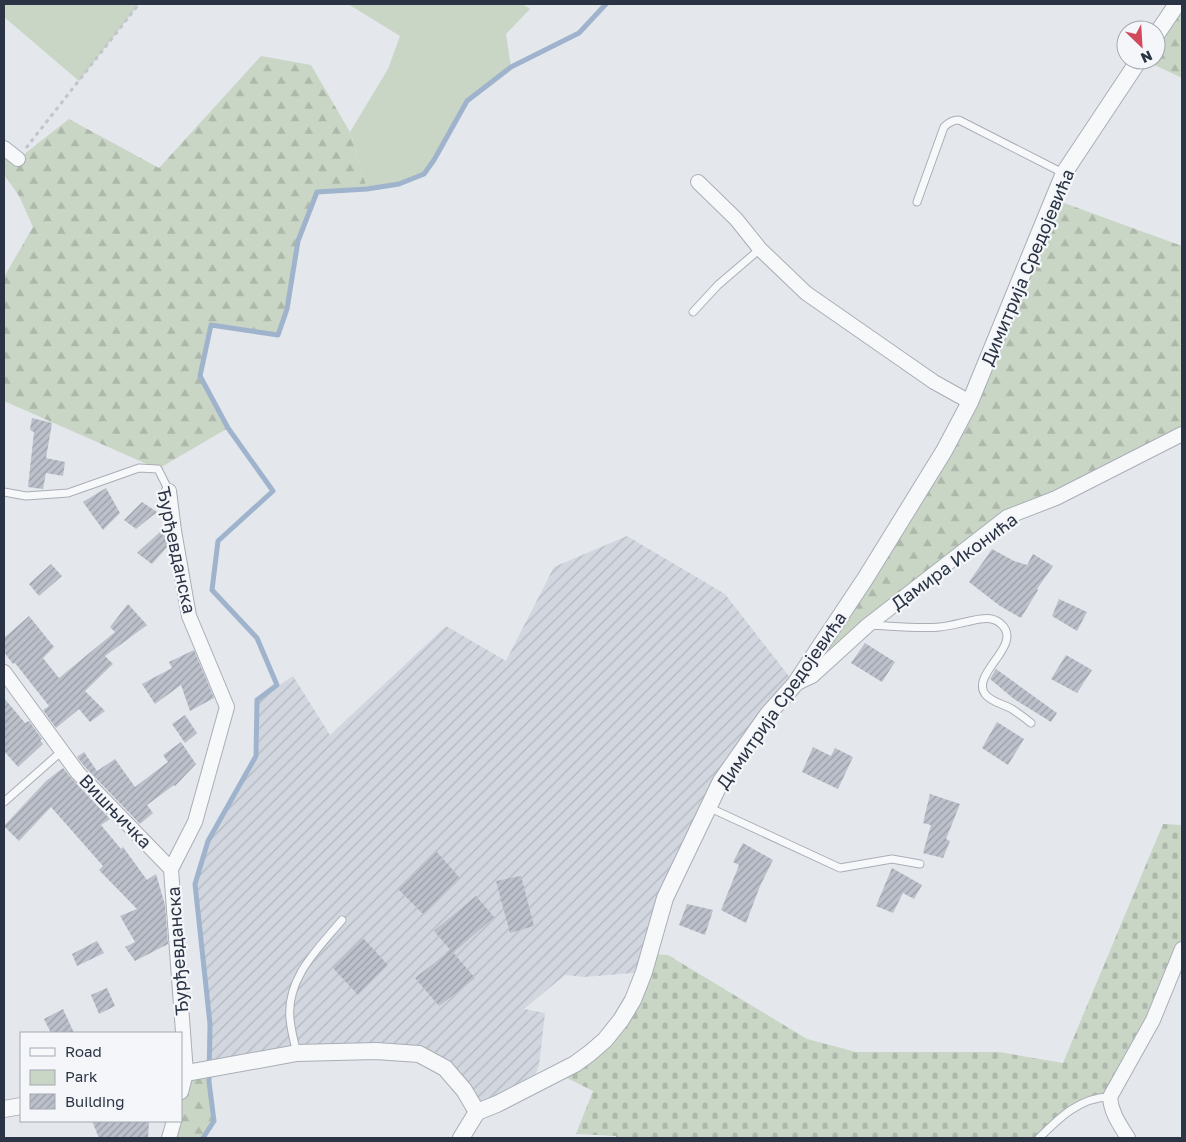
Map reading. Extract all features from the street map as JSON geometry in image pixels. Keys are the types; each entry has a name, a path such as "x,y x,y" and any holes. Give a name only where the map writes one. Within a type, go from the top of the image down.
{"street":[{"path":"1165,20 1176,4"},
{"name":"Димитрија Средојевића","path":"477,1112 497,1104 575,1064 590,1054 605,1040 621,1020 633,1000 644,972 665,898 708,807 722,781 768,714 795,684 865,579 944,451 970,402 1064,173 1132,70"},
{"path":"4,148 18,159"},
{"path":"698,182 736,219 760,249 806,294 934,382 970,402"},
{"name":"Дамира Иконића","path":"795,684 812,676 868,625 1008,517 1056,498 1182,434"},
{"name":"Ђурђевданска","path":"168,491 189,616 227,707 195,822 171,869 181,1032"},
{"name":"Вишњичка","path":"4,672 78,773 171,869"},
{"path":"1128,1138 1114,1116 1110,1097 1153,1020 1182,949"},
{"name":"Ђурђевданска","path":"182,1042 184,1074"},
{"path":"184,1074 297,1053 376,1051 419,1054 445,1068 464,1090 477,1112 462,1138"},
{"path":"4,1109 20,1106"},
{"path":"169,1138 174,1122"}],"lane":[{"path":"917,202 944,127 955,120 959,120 1064,173"},
{"path":"693,312 718,285 760,249"},
{"name":"Ђурђевданска","path":"4,492 26,496 68,493 139,468 158,469 168,491"},
{"path":"868,625 939,627 986,618 998,622 1006,630 1004,648 984,678 983,689 986,696 1000,705 1010,708 1031,722"},
{"path":"4,802 62,752"},
{"path":"708,807 840,868 892,859 920,864"},
{"path":"297,1053 290,1018 292,993 304,966 342,920"},
{"path":"1039,1138 1053,1123 1082,1104 1092,1099 1110,1097"}],"path":[{"path":"18,159 139,4"}],"shaded area":[{"path":"627,536 725,594 795,684 768,714 682,859 644,972 585,977 565,975 524,1009 545,1013 539,1065 531,1087 477,1112 445,1068 376,1051 209,1070 210,1024 195,884 208,841 256,756 257,700 293,676 330,735 446,626 506,661 554,567"}],"green space":[{"path":"4,4 139,4 79,81 4,17"},
{"path":"348,4 523,4 530,9 506,34 511,67 467,101 434,160 424,174 399,184 367,189 350,132 388,69 400,36"},
{"path":"1182,4 1182,78 1165,70 1166,23"},
{"path":"261,56 311,65 350,132 367,189 317,192 298,241 287,309 278,335 211,325 200,376 228,428 158,469 4,401 4,277 33,227 19,196 4,174 4,159 18,159 69,119 159,168"},
{"path":"1053,199 1182,246 1182,434 1007,517 812,676 865,579 970,402"},
{"path":"1163,824 1182,825 1182,949 1110,1097 1082,1104 1039,1138 616,1138 616,1136 576,1134 593,1091 557,1073 605,1040 649,954 668,955 807,1039 856,1052 999,1052 1063,1063"},
{"path":"209,1070 214,1121 203,1138 169,1138 174,1122 182,1122 182,1088 186,1073"}],"building":[{"path":"32,418 52,423 46,458 65,462 63,476 46,473 43,489 28,487 34,432 30,430"},
{"path":"106,488 120,513 103,530 83,502"},
{"path":"142,502 157,512 136,529 124,520"},
{"path":"160,532 166,537 168,546 152,564 137,553"},
{"path":"992,549 1014,561 1027,565 1033,554 1053,566 1037,589 1021,618 1000,606 969,582"},
{"path":"51,564 62,576 39,596 29,584"},
{"path":"1059,599 1087,612 1077,631 1052,616"},
{"path":"128,604 147,625 105,656 113,664 85,691 105,711 90,722 79,709 56,728 43,710 49,706 4,652 4,638 29,616 54,647 43,658 59,678 115,632 110,627"},
{"path":"865,643 895,662 882,682 851,663"},
{"path":"194,650 214,698 190,711 181,685 155,704 142,684 172,668 169,662"},
{"path":"1066,655 1092,670 1077,693 1051,679"},
{"path":"996,669 1057,713 1051,722 1014,699 990,679"},
{"path":"4,698 25,723 29,721 42,739 40,740 43,744 18,767 4,751"},
{"path":"185,715 197,733 185,743 172,724"},
{"path":"997,722 1024,739 1008,765 982,748"},
{"path":"181,742 196,764 175,786 147,805 153,813 140,824 77,757 84,752 97,771 115,759 135,787 168,762 163,755"},
{"path":"813,747 831,756 835,748 853,757 838,789 802,772"},
{"path":"63,768 110,819 101,825 121,849 123,847 147,880 156,874 165,905 168,944 135,961 125,947 135,942 120,916 137,909 99,870 103,866 51,807 19,841 4,826 46,781"},
{"path":"930,794 960,804 946,839 950,841 943,858 923,853 931,825 923,823"},
{"path":"743,843 773,860 760,886 746,923 721,910 739,865 733,862"},
{"path":"437,852 459,877 423,914 399,890"},
{"path":"892,868 922,885 914,899 903,893 893,913 876,906"},
{"path":"521,876 534,926 510,933 496,881"},
{"path":"476,896 494,917 453,953 434,931"},
{"path":"687,904 713,910 705,935 679,925"},
{"path":"363,938 388,965 358,995 332,967"},
{"path":"97,941 104,953 77,966 72,954"},
{"path":"451,950 475,978 439,1006 415,978"},
{"path":"107,988 115,1006 99,1014 91,995"},
{"path":"63,1009 74,1032 50,1032 44,1019"},
{"path":"92,1122 149,1122 148,1138 99,1138"}],"waterway":[{"path":"203,1138 214,1121 209,1082 210,1024 195,884 208,841 256,756 257,700 277,685 257,638 212,590 218,541 273,491 228,428 200,376 211,325 278,335 287,309 298,241 317,192 367,189 399,184 424,174 434,160 467,101 511,67 579,33 606,4"}]}
